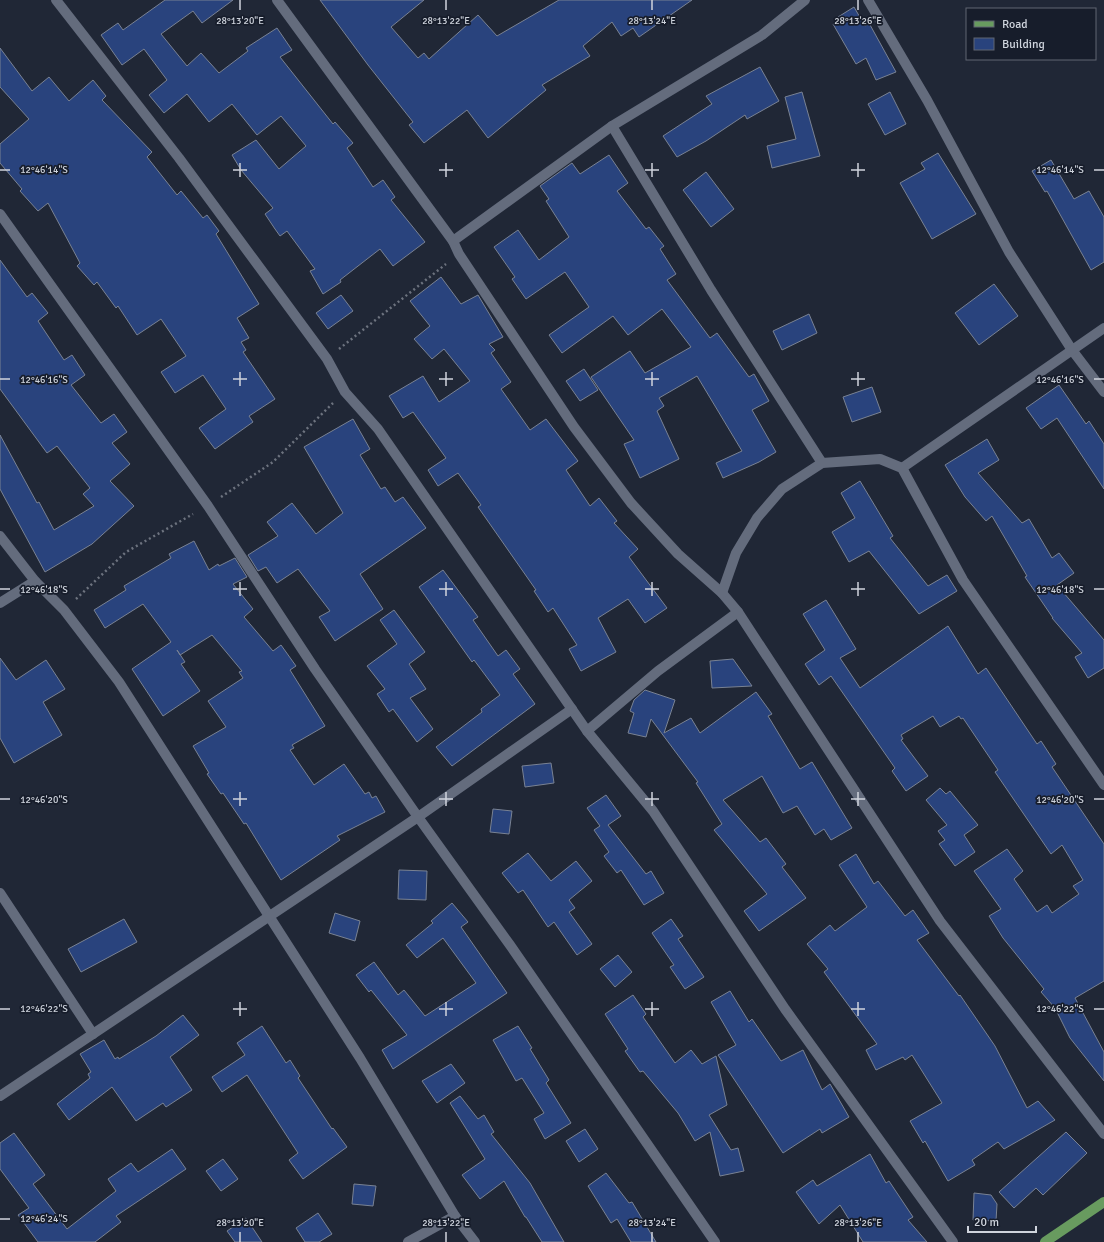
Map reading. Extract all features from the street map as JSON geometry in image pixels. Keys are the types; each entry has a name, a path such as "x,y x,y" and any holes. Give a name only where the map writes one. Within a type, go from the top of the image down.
{"main road":[{"path":"1045,1242 1104,1202"}],"street":[{"path":"56,0 179,158 327,359 344,392 378,429 572,710 587,731 652,811 785,1009 953,1242"},
{"path":"277,0 454,241 459,254 574,427 631,503 678,554 722,593 738,612 940,921 1104,1134"},
{"path":"454,241 612,126 762,35 805,0"},
{"path":"868,0 927,100 1009,252 1072,350 1104,392"},
{"path":"612,126 711,290 822,463"},
{"path":"0,214 208,506 315,669 715,1242"},
{"path":"902,468 1104,328"},
{"path":"722,593 736,553 757,518 782,489 822,463 880,459 902,468 963,580 1104,785"},
{"path":"0,536 35,581 64,610 119,682 360,1058 455,1216 475,1242"},
{"path":"0,603 35,581"},
{"path":"587,731 658,671 738,612"},
{"path":"0,1096 418,818 572,710"},
{"path":"0,893 93,1034"},
{"path":"408,1242 455,1216"}],"path":[{"path":"327,359 459,254"},
{"path":"64,610 126,552 208,506 273,462 344,392"}],"building":[{"path":"165,0 233,0 202,23 193,11 161,34 187,66 201,53 219,73 248,51 246,48 277,28 292,50 280,57 333,124 335,122 353,143 347,148 373,187 383,180 395,197 391,200 425,242 393,266 380,249 340,280 341,282 323,294 310,271 315,269 287,231 280,236 265,214 273,208 241,170 232,155 256,140 279,169 306,146 281,116 257,135 232,104 209,122 187,94 164,113 149,95 167,80 144,49 122,65 101,35 118,23 123,30"},
{"path":"320,0 424,0 391,27 418,58 424,53 429,59 478,15 497,36 559,0 692,0 639,37 633,28 621,36 612,22 583,46 590,56 542,85 546,90 488,138 467,110 424,143 409,125 413,122 368,65"},
{"path":"854,7 865,26 869,23 896,72 876,80 866,58 856,64 833,24 840,20 838,17"},
{"path":"0,48 32,91 49,77 69,101 93,80 106,96 102,100 152,152 147,157 177,195 181,191 203,218 207,215 219,231 216,234 259,304 237,318 249,338 241,342 246,350 243,352 275,399 249,416 253,422 215,449 199,428 226,409 203,375 175,393 161,372 186,356 161,319 137,335 118,306 116,308 97,282 94,285 77,266 80,263 48,203 38,211 20,191 22,189 0,163 0,144 29,119 0,87"},
{"path":"760,67 779,101 747,119 745,115 706,141 677,157 663,136 712,104 706,96"},
{"path":"802,92 820,156 772,168 767,146 796,139 785,97"},
{"path":"890,92 906,124 885,135 868,104"},
{"path":"938,153 976,214 932,239 900,183 925,169 921,163"},
{"path":"609,155 628,183 617,191 646,229 649,227 664,246 660,249 676,274 667,280 710,338 717,333 749,377 754,374 769,401 752,410 776,452 759,462 723,478 716,463 742,451 697,376 659,398 664,406 657,411 679,459 640,478 624,444 634,440 591,377 630,351 645,373 691,347 662,309 628,335 613,316 562,353 549,335 589,307 565,272 526,299 512,279 515,277 494,247 518,230 539,260 569,237 546,201 549,199 540,186 572,163 580,174"},
{"path":"1051,160 1074,199 1089,191 1104,217 1104,262 1091,270 1047,191 1045,192 1032,171"},
{"path":"706,172 734,209 711,227 683,190"},
{"path":"0,260 27,297 32,293 48,313 38,321 64,360 72,355 85,375 71,385 101,423 114,414 127,432 112,443 130,464 110,481 134,506 92,544 45,572 0,489 0,435 37,503 39,502 54,530 94,506 83,494 90,488 57,446 47,453 0,389"},
{"path":"441,277 461,304 478,295 503,337 489,344 495,350 491,353 511,382 501,389 530,430 546,419 578,461 566,470 590,506 599,498 617,521 614,523 638,549 629,557 667,608 645,623 628,599 598,618 616,652 581,671 569,649 577,645 553,608 548,612 534,591 536,590 478,507 481,505 458,473 438,486 428,470 446,458 413,412 403,418 389,396 423,376 439,402 470,381 444,349 432,359 414,339 430,326 410,301"},
{"path":"994,284 1018,316 979,345 955,313"},
{"path":"341,295 353,311 328,329 316,313"},
{"path":"809,314 817,333 782,350 773,331"},
{"path":"584,369 598,390 580,401 566,381"},
{"path":"1059,385 1086,424 1089,421 1104,444 1104,489 1057,418 1041,429 1026,408"},
{"path":"872,387 881,412 852,422 843,397"},
{"path":"353,419 370,449 360,455 381,489 385,487 395,502 403,497 426,528 360,574 383,609 335,641 319,617 330,611 298,569 277,583 266,567 258,571 248,555 278,536 267,522 292,503 316,534 343,513 304,447"},
{"path":"987,439 999,460 978,473 1022,523 1029,519 1052,558 1059,553 1074,573 1057,585 1104,640 1104,668 1088,678 1075,657 1082,653 1052,618 1025,577 1027,576 992,516 986,521 965,497 945,465"},
{"path":"860,481 893,536 890,538 928,586 947,575 957,591 919,614 869,551 849,562 832,532 855,518 841,493"},
{"path":"194,541 209,570 218,564 219,566 235,558 247,577 233,584 253,609 244,617 273,651 281,645 296,666 290,670 325,726 292,745 294,748 290,750 314,785 344,764 365,794 369,792 372,798 376,796 385,812 337,836 340,840 281,880 246,823 244,824 223,793 221,794 207,774 209,773 193,746 226,727 208,701 243,678 239,672 242,671 212,635 180,655 185,662 181,664 200,691 163,716 132,669 171,642 143,604 105,628 94,610 126,590 124,586 171,558 169,554"},
{"path":"443,570 478,617 473,620 498,656 506,650 520,669 513,674 535,704 452,766 436,747 482,712 481,709 500,695 474,660 472,662 419,587"},
{"path":"826,600 856,649 840,658 860,688 948,626 978,674 986,668 1037,744 1041,741 1056,764 1052,767 1104,844 1104,981 1075,998 1104,1052 1104,1081 1070,1038 1055,1008 1041,992 1044,989 1003,938 989,916 1001,909 974,871 1007,849 1023,871 1014,879 1037,912 1047,905 1052,913 1079,894 1073,886 1083,880 1062,845 1051,854 995,772 998,770 963,718 961,719 959,716 940,727 933,716 901,735 903,739 901,740 928,776 906,791 892,771 895,768 831,676 819,685 805,664 825,650 803,614"},
{"path":"394,610 425,652 409,664 426,689 410,698 433,729 417,742 393,709 389,712 377,694 385,689 367,666 397,644 380,620"},
{"path":"0,658 16,680 46,660 65,689 43,702 62,735 14,763 0,738"},
{"path":"733,659 752,686 712,688 710,661"},
{"path":"645,690 675,700 664,733 691,718 700,733 756,692 772,714 768,716 800,769 812,762 852,828 831,840 824,829 815,835 797,806 783,813 762,776 723,800 760,842 766,838 786,864 782,867 806,898 759,931 744,911 767,894 714,830 722,824 696,783 698,782 651,719 646,737 628,733 634,713 630,711 634,700"},
{"path":"551,763 554,783 525,787 522,766"},
{"path":"940,788 946,794 950,791 978,825 964,835 975,852 955,866 939,844 945,840 938,831 947,825 926,800"},
{"path":"606,795 621,816 608,825 646,874 651,871 664,893 644,905 621,870 617,873 604,856 609,852 594,830 600,826 587,808"},
{"path":"493,809 512,811 509,834 490,832"},
{"path":"528,853 551,881 576,861 592,881 569,900 575,908 569,912 592,944 577,955 554,922 548,927 523,890 518,893 502,873"},
{"path":"856,854 874,884 878,881 905,916 913,910 929,933 917,940 959,996 960,995 995,1046 1027,1108 1038,1101 1055,1120 1004,1149 998,1142 972,1160 975,1165 948,1181 925,1141 923,1143 910,1121 942,1103 912,1055 905,1060 903,1057 876,1070 866,1050 877,1044 824,972 828,969 807,944 830,925 835,931 867,907 839,865"},
{"path":"399,870 427,871 426,900 398,899"},
{"path":"452,903 468,922 461,927 507,993 393,1069 382,1050 407,1035 371,990 369,992 356,975 374,962 398,995 404,990 425,1016 476,983 443,938 417,958 406,945 433,923 431,921"},
{"path":"335,913 360,921 355,941 329,933"},
{"path":"124,919 137,942 81,972 68,949"},
{"path":"671,919 683,936 678,939 704,977 685,989 670,967 674,965 652,933"},
{"path":"618,955 632,972 615,987 600,969"},
{"path":"730,991 749,1022 752,1019 781,1061 803,1050 822,1090 830,1084 849,1117 822,1133 820,1129 783,1153 718,1055 736,1045 711,1002"},
{"path":"633,995 646,1014 643,1017 675,1063 691,1050 702,1064 716,1056 727,1105 709,1115 731,1150 738,1148 744,1171 720,1176 710,1132 695,1141 678,1113 643,1071 640,1072 625,1051 628,1049 605,1014"},
{"path":"183,1015 199,1035 170,1057 192,1090 166,1107 163,1103 136,1121 112,1087 69,1120 57,1104 90,1078 88,1074 91,1072 80,1054 104,1040 115,1059 118,1057 119,1059 156,1036"},
{"path":"262,1026 286,1063 290,1060 300,1076 298,1078 332,1129 333,1128 347,1147 303,1179 289,1160 298,1153 247,1075 222,1092 212,1077 245,1055 237,1043"},
{"path":"518,1026 549,1080 546,1083 571,1123 545,1139 534,1119 544,1113 522,1078 516,1081 493,1040"},
{"path":"451,1064 465,1083 437,1103 422,1081"},
{"path":"460,1096 478,1119 484,1115 494,1132 491,1134 530,1183 564,1242 542,1242 525,1217 504,1181 480,1199 462,1175 485,1159 450,1103"},
{"path":"585,1129 598,1149 579,1162 566,1141"},
{"path":"1066,1132 1087,1153 1043,1195 1036,1188 1014,1208 999,1192"},
{"path":"14,1133 45,1175 33,1184 67,1229 116,1191 108,1179 131,1163 138,1172 172,1149 186,1169 116,1216 121,1222 95,1242 38,1242 18,1215 29,1208 0,1169 0,1143"},
{"path":"870,1154 886,1183 889,1181 913,1217 908,1220 927,1242 863,1242 840,1205 819,1224 796,1192 813,1180 817,1186"},
{"path":"223,1159 238,1179 221,1191 206,1171"},
{"path":"606,1173 629,1203 632,1202 656,1242 631,1242 617,1219 611,1223 588,1186"},
{"path":"354,1184 376,1186 373,1206 352,1204"},
{"path":"974,1193 991,1195 997,1204 996,1221 973,1220"},
{"path":"318,1213 332,1234 319,1242 305,1242 296,1228"},
{"path":"246,1218 262,1242 235,1242 227,1231"}]}
